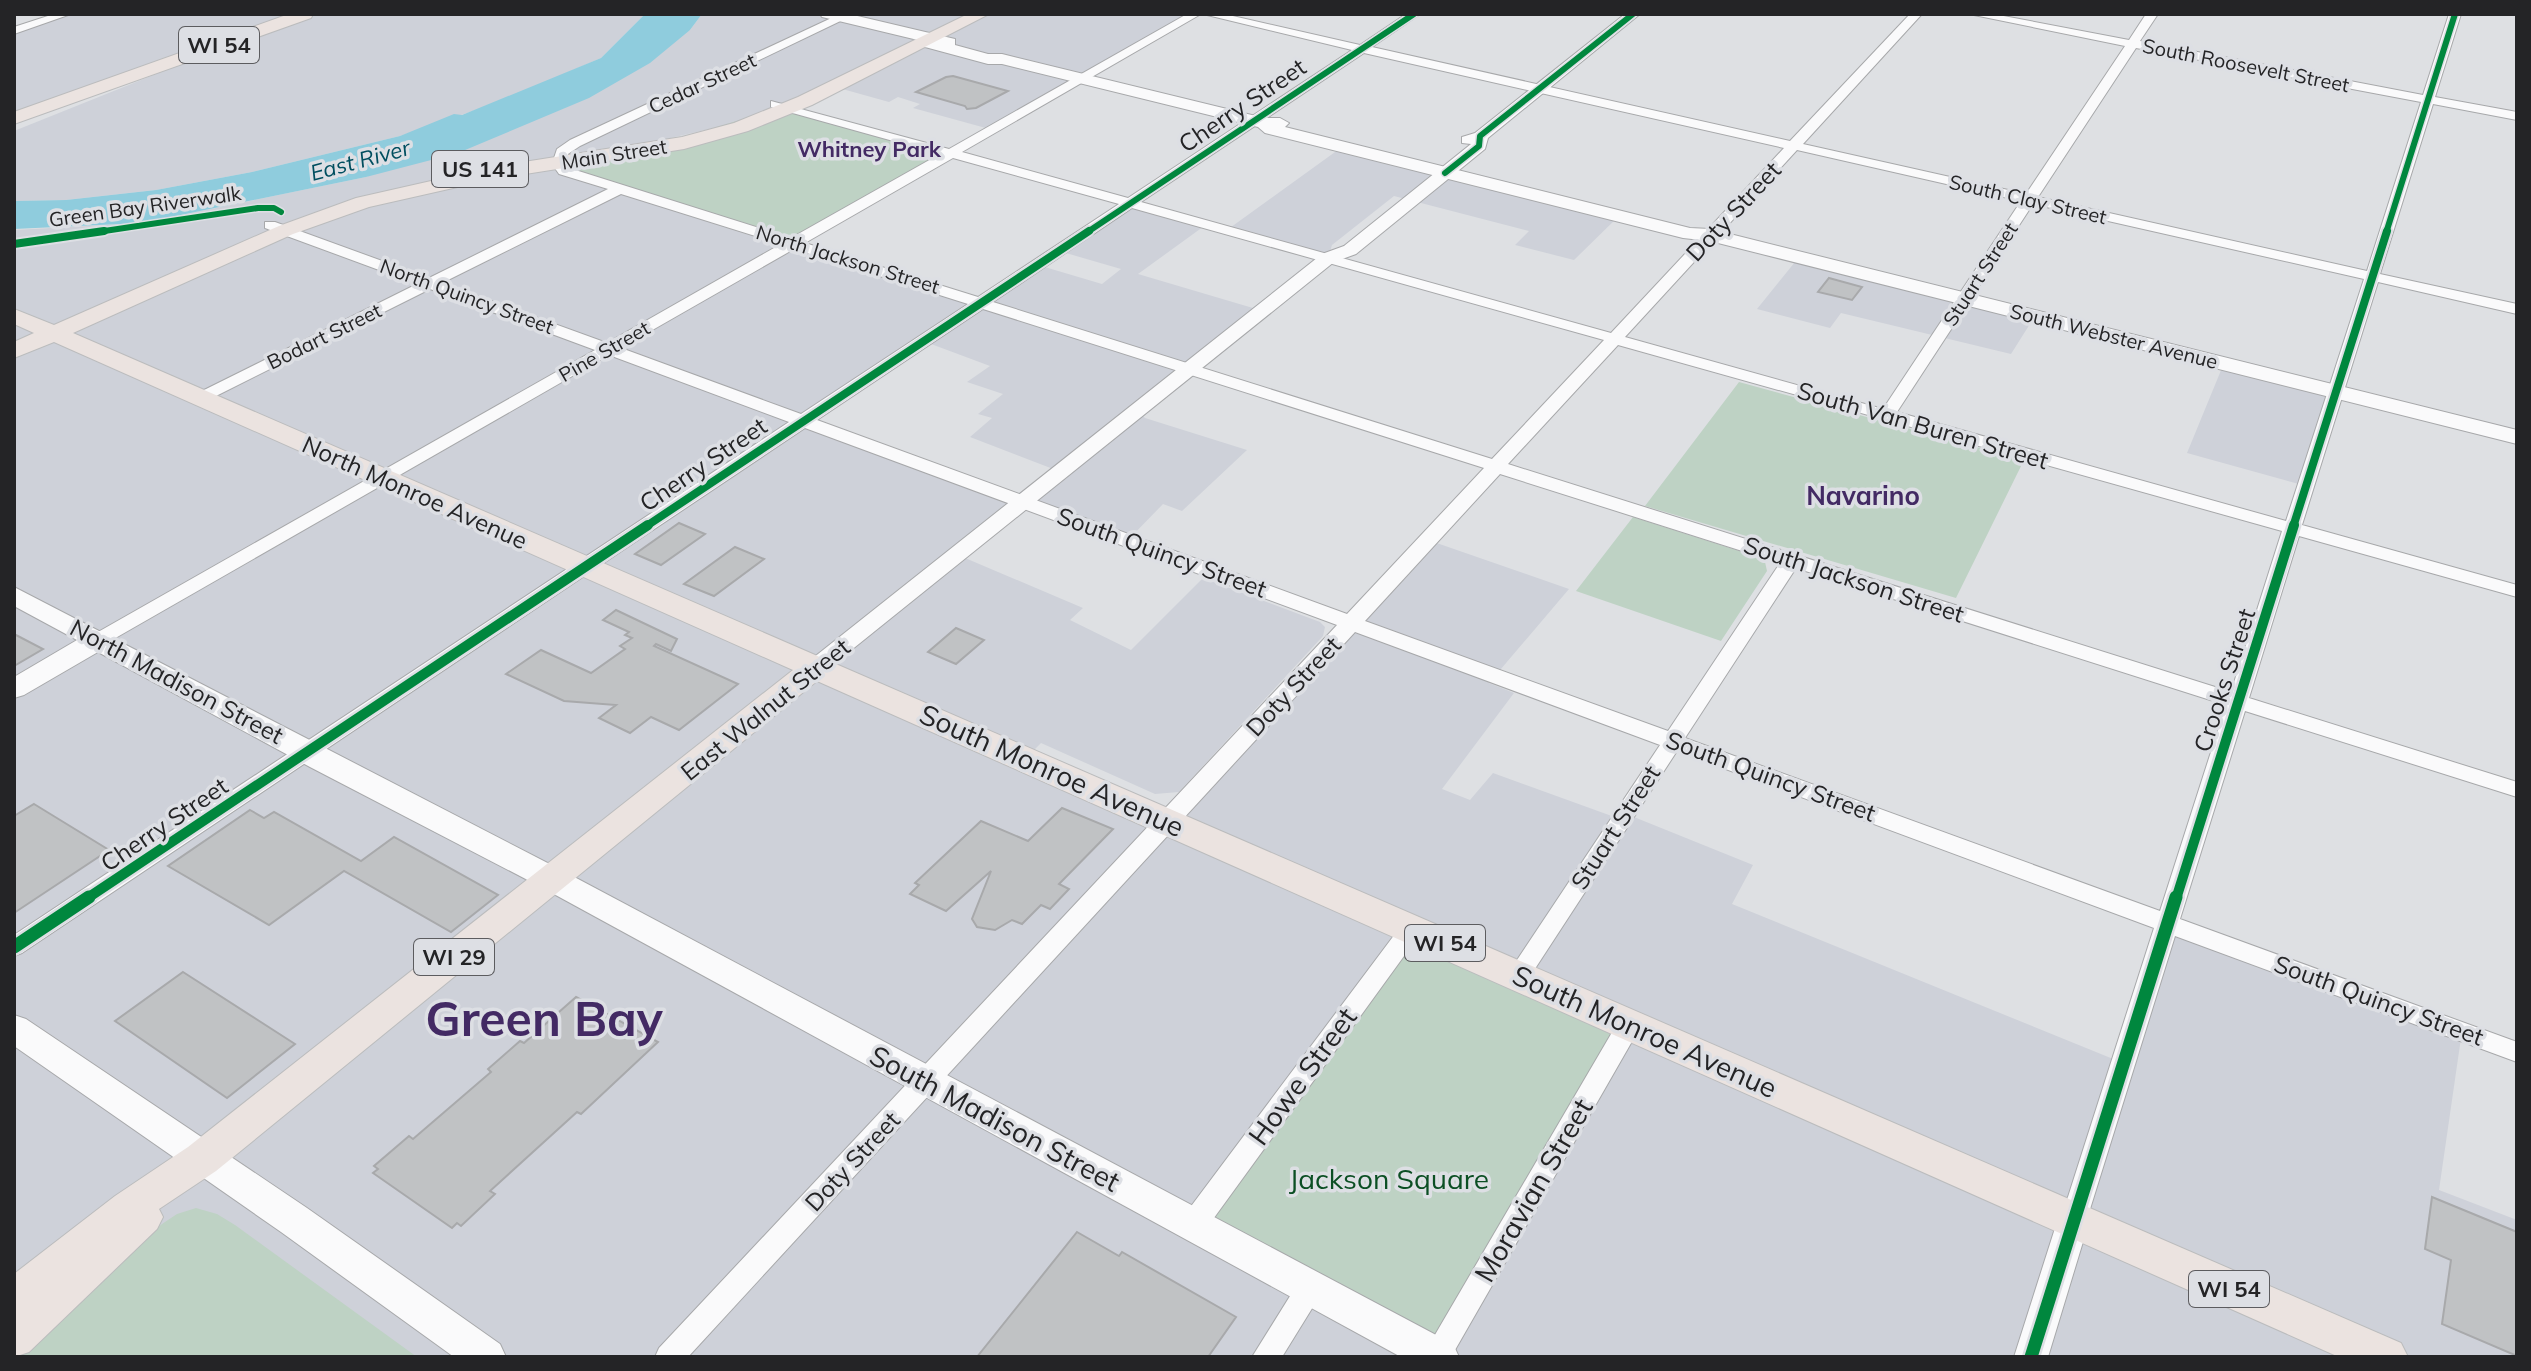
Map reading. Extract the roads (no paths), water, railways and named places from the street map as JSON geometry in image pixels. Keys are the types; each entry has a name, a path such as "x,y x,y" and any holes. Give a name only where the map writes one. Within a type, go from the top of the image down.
{"main road":[{"name":"WI 54","path":"14,127 82,102 130,78 305,14"},
{"name":"Main Street","path":"923,37 959,14"},
{"name":"Main Street","path":"14,351 46,330 278,227 402,191 560,159 684,143 741,127 923,37 981,14"},
{"name":"South Webster Avenue","path":"839,15 923,37 931,44 988,59 1002,59 1083,78 1259,122 1271,129 1441,167 1690,234 1710,235 2517,437"},
{"name":"WI 54","path":"14,118 112,81 130,78"},
{"name":"North Monroe Avenue","path":"14,316 816,667"},
{"name":"Main Street","path":"14,338 46,330"},
{"name":"North Madison Street","path":"14,595 305,752 552,879"},
{"name":"Pine Street","path":"14,689 98,640"},
{"name":"South Monroe Avenue","path":"816,667 2386,1357"},
{"name":"East Walnut Street","path":"14,1299 129,1208 202,1159 816,667"},
{"name":"South Madison Street","path":"552,879 1438,1356"},
{"path":"14,1028 294,1220 486,1357"},
{"name":"East Walnut Street","path":"14,1338 107,1253 202,1159"}],"street":[{"path":"14,31 65,14"},
{"name":"Pine Street","path":"98,640 1195,14"},
{"name":"South Clay Street","path":"1209,14 2517,309"},
{"name":"Cherry Street","path":"14,947 1131,203 1259,122 1414,14"},
{"name":"East Walnut Street","path":"816,667 1328,258 1350,250 1441,167 1479,146 1480,136 1633,14"},
{"name":"Doty Street","path":"669,1357 1916,14"},
{"name":"South Roosevelt Street","path":"1975,14 2517,116"},
{"name":"Stuart Street","path":"1887,415 2152,14"},
{"name":"Crooks Street","path":"2031,1357 2455,14"},
{"name":"Cedar Street","path":"560,159 575,143 839,15"},
{"name":"South Van Buren Street","path":"782,106 2517,591"},
{"name":"North Jackson Street","path":"560,159 564,171 1191,368"},
{"name":"Bodart Street","path":"200,398 620,189"},
{"name":"North Quincy Street","path":"278,227 1024,501"},
{"name":"South Jackson Street","path":"1191,368 2517,790"},
{"name":"South Quincy Street","path":"1024,501 2517,1052"},
{"name":"Stuart Street","path":"1519,975 1792,559"},
{"name":"Howe Street","path":"1193,1225 1412,928"},
{"name":"Moravian Street","path":"1438,1356 1630,1024"},
{"path":"1266,1357 1310,1289"}],"water":[{"name":"East River","path":"645,14 702,14 690,30 650,63 589,98 458,153 366,177 142,223 14,229 14,201 66,200 156,190 252,172 400,136 454,114 462,115 601,58"}],"district":[{"name":"Whitney Park","path":"869,149"},
{"name":"Navarino","path":"1863,495"},
{"name":"Green Bay","path":"544,1018"}],"park label":[{"name":"Jackson Square","path":"1389,1178"}]}
